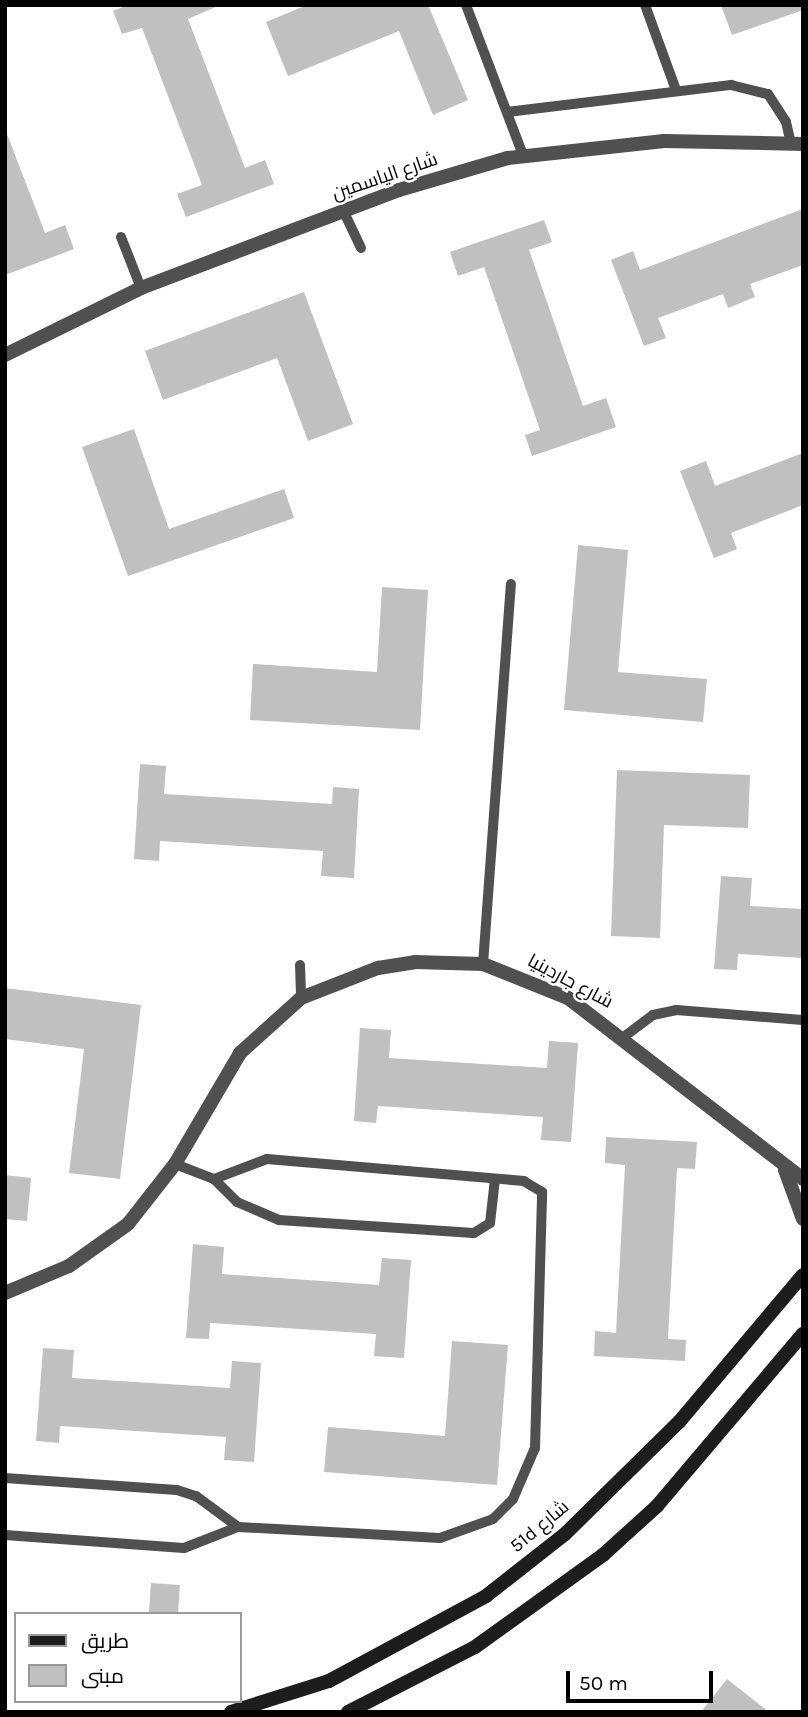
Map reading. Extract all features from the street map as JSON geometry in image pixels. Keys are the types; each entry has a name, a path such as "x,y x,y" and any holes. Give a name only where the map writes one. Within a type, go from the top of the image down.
{"street":[{"name":"شارع الياسمين","path":"5,355 141,288 344,210 523,155 664,141 797,144"},
{"name":"شارع جاردينيا","path":"5,1293 100,1249 152,1199 240,1053 301,998 378,968 483,964 536,981 625,1036 785,1170 803,1179"},
{"name":"شارع جاردينيا","path":"785,1170 803,1219"},
{"name":"51d شارع","path":"231,1712 329,1681 486,1597 565,1534 679,1422 802,1273"},
{"path":"348,1712 475,1647 603,1555 657,1506 803,1334"}],"lane":[{"path":"467,5 523,155"},
{"path":"645,5 676,90"},
{"path":"507,112 731,85 768,94 797,144"},
{"path":"344,210 361,248"},
{"path":"121,237 141,288"},
{"path":"483,964 511,584"},
{"path":"300,965 301,998"},
{"path":"625,1036 653,1015 676,1010 803,1020"},
{"path":"5,1535 184,1549 238,1527 440,1538 493,1519 513,1499 535,1448 546,1200 524,1181 267,1159 214,1179"},
{"path":"175,1164 214,1179 237,1202 279,1220 474,1233 490,1223 495,1179"},
{"path":"5,1478 177,1490 212,1505 238,1527"}],"building":[{"path":"128,5 220,5 188,19 245,168 265,160 274,184 186,217 177,194 202,185 142,28 122,34 113,11"},
{"path":"307,5 428,5 468,100 433,115 399,31 288,76 266,22"},
{"path":"721,5 803,5 803,10 732,35"},
{"path":"7,134 45,233 65,225 74,249 5,275"},
{"path":"803,209 803,265 750,284 755,297 728,308 723,294 658,318 666,338 644,346 611,260 633,251 640,270"},
{"path":"544,220 552,242 529,250 583,406 606,398 616,427 532,456 525,435 540,430 484,267 458,276 450,252"},
{"path":"304,292 353,424 308,441 277,358 163,400 145,351"},
{"path":"134,429 169,529 284,489 294,518 128,576 82,447"},
{"path":"803,453 803,505 731,533 737,549 714,558 680,471 706,461 715,486"},
{"path":"578,545 628,550 618,672 707,679 703,722 564,710"},
{"path":"382,587 428,590 420,730 250,720 253,664 377,672"},
{"path":"140,764 166,766 164,794 332,804 333,787 359,789 354,878 321,876 323,851 160,841 159,861 134,859"},
{"path":"617,770 750,775 748,828 664,825 660,938 611,936"},
{"path":"721,876 752,878 750,906 803,909 803,958 738,954 737,970 714,969"},
{"path":"5,988 141,1005 120,1179 69,1173 84,1049 5,1039"},
{"path":"360,1028 391,1030 389,1058 547,1068 549,1041 578,1043 571,1142 541,1140 543,1117 378,1106 376,1123 354,1121"},
{"path":"606,1137 697,1142 695,1169 677,1168 668,1339 686,1340 685,1361 594,1356 595,1331 616,1333 625,1165 605,1163"},
{"path":"5,1175 31,1178 27,1221 5,1219"},
{"path":"193,1244 224,1247 222,1274 379,1285 382,1258 411,1260 404,1358 374,1356 376,1334 210,1323 209,1339 186,1338"},
{"path":"452,1341 508,1345 497,1485 324,1472 328,1427 445,1436"},
{"path":"43,1348 74,1350 72,1378 230,1388 232,1361 261,1363 254,1462 224,1460 226,1437 60,1426 59,1443 36,1441"},
{"path":"151,1583 180,1585 178,1612 149,1612"},
{"path":"727,1679 769,1712 701,1712"}]}
